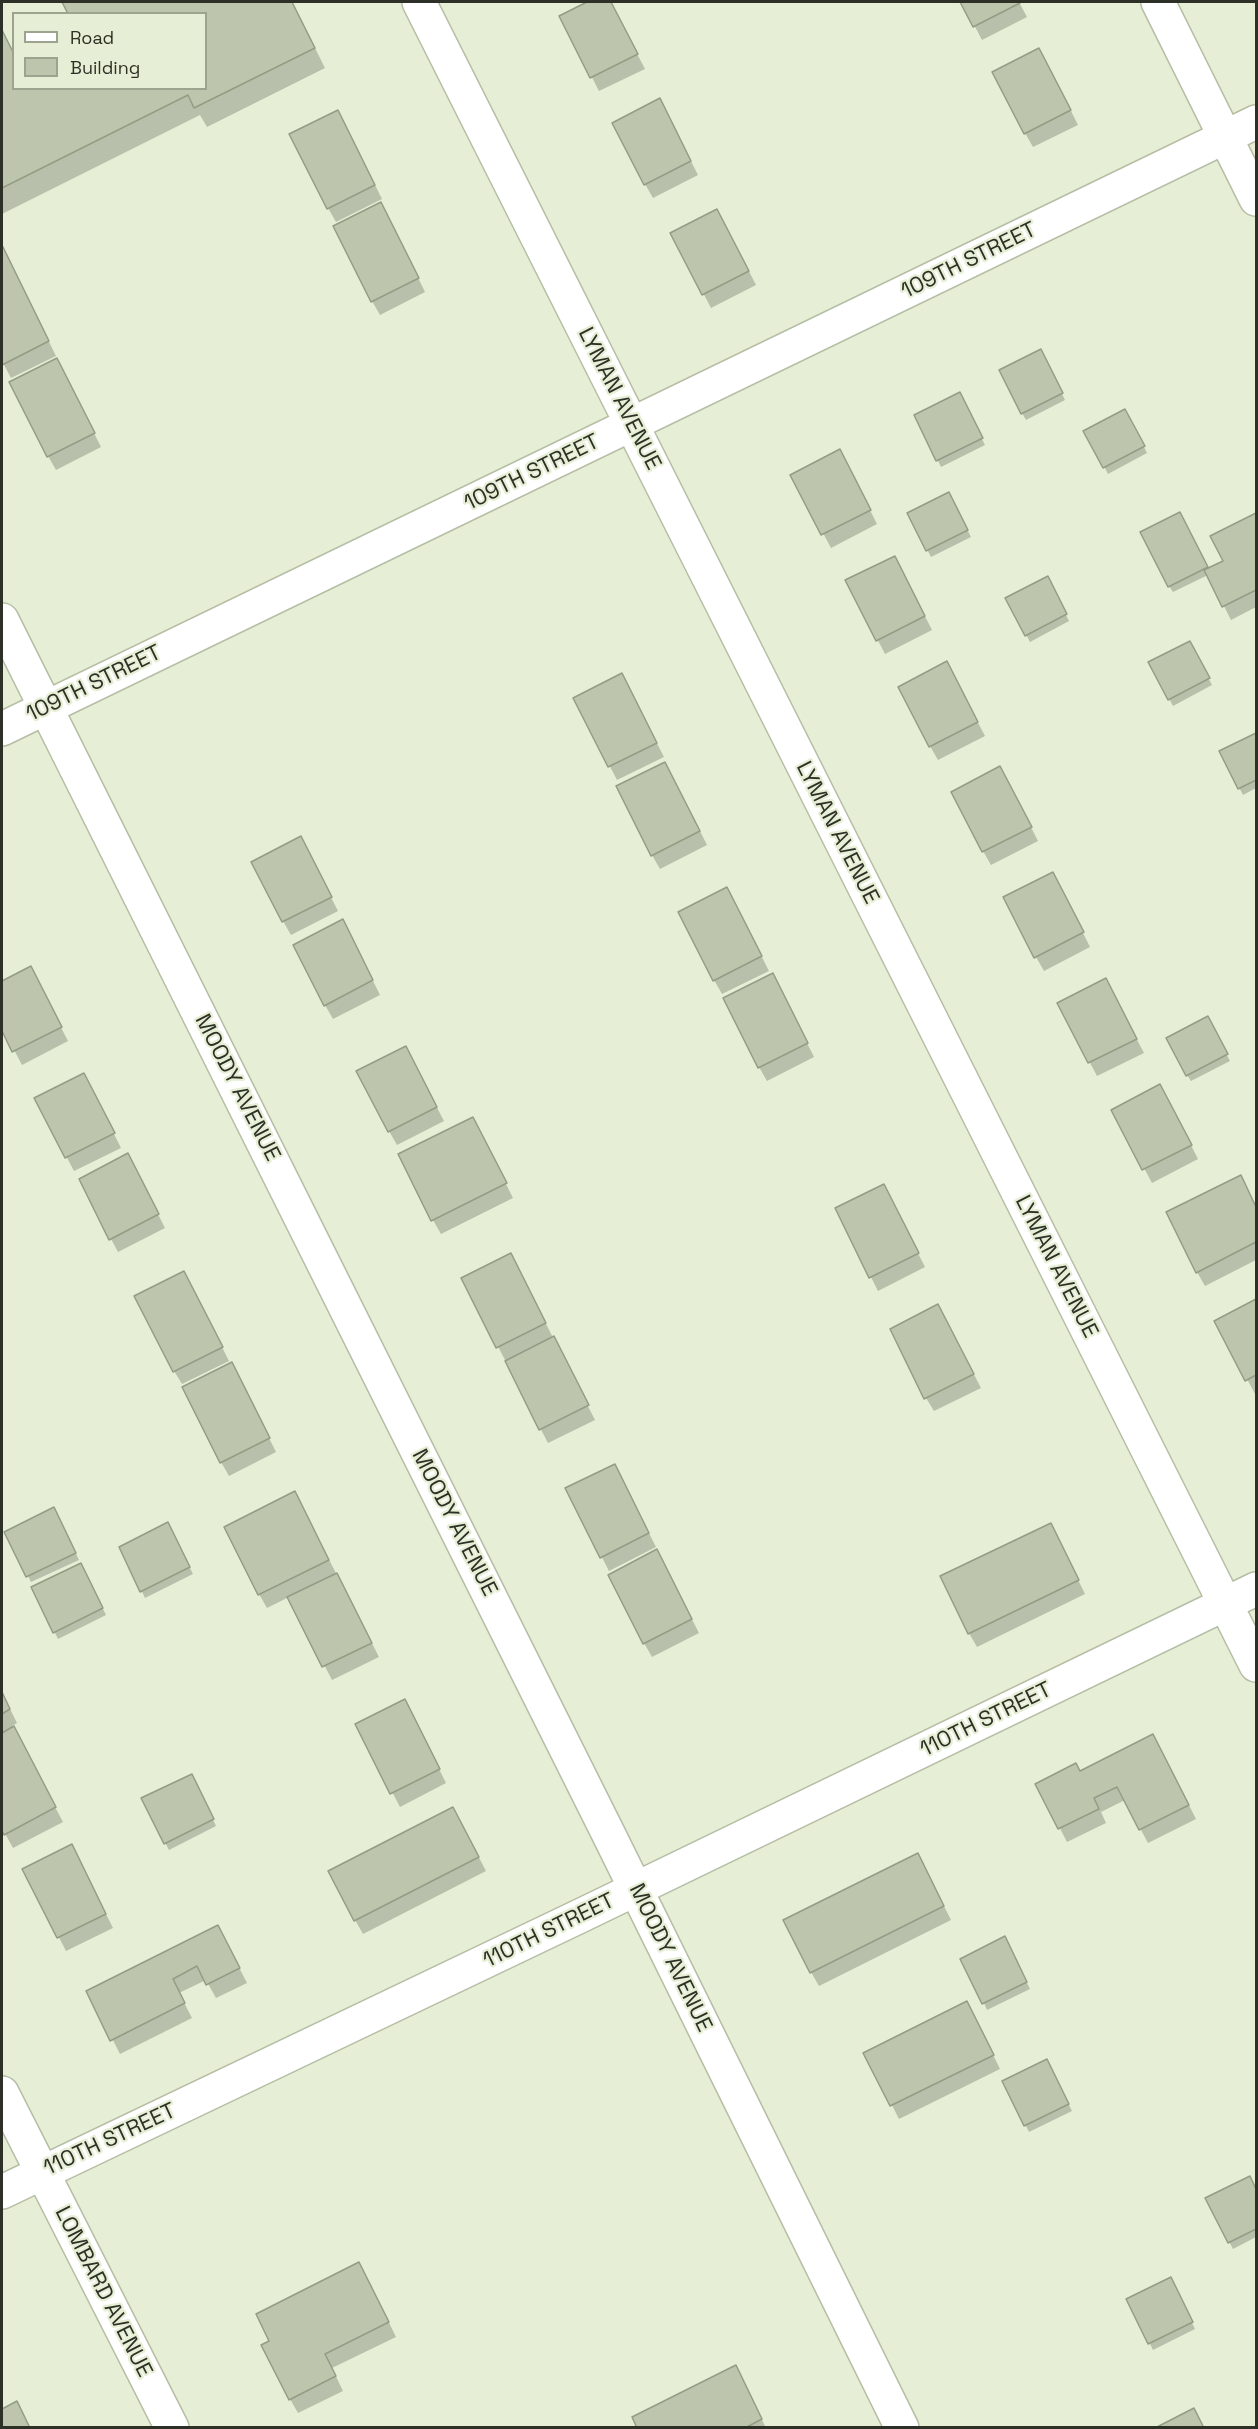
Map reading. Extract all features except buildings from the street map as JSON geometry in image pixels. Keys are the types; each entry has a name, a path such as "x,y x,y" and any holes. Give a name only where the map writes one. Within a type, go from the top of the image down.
{"street":[{"name":"LYMAN AVENUE","path":"419,2 1257,1665"},
{"path":"1158,2 1257,199"},
{"name":"109TH STREET","path":"2,729 1257,122"},
{"name":"MOODY AVENUE","path":"2,620 902,2427"},
{"name":"110TH STREET","path":"2,2192 1257,1589"},
{"name":"LOMBARD AVENUE","path":"2,2092 172,2427"}]}
